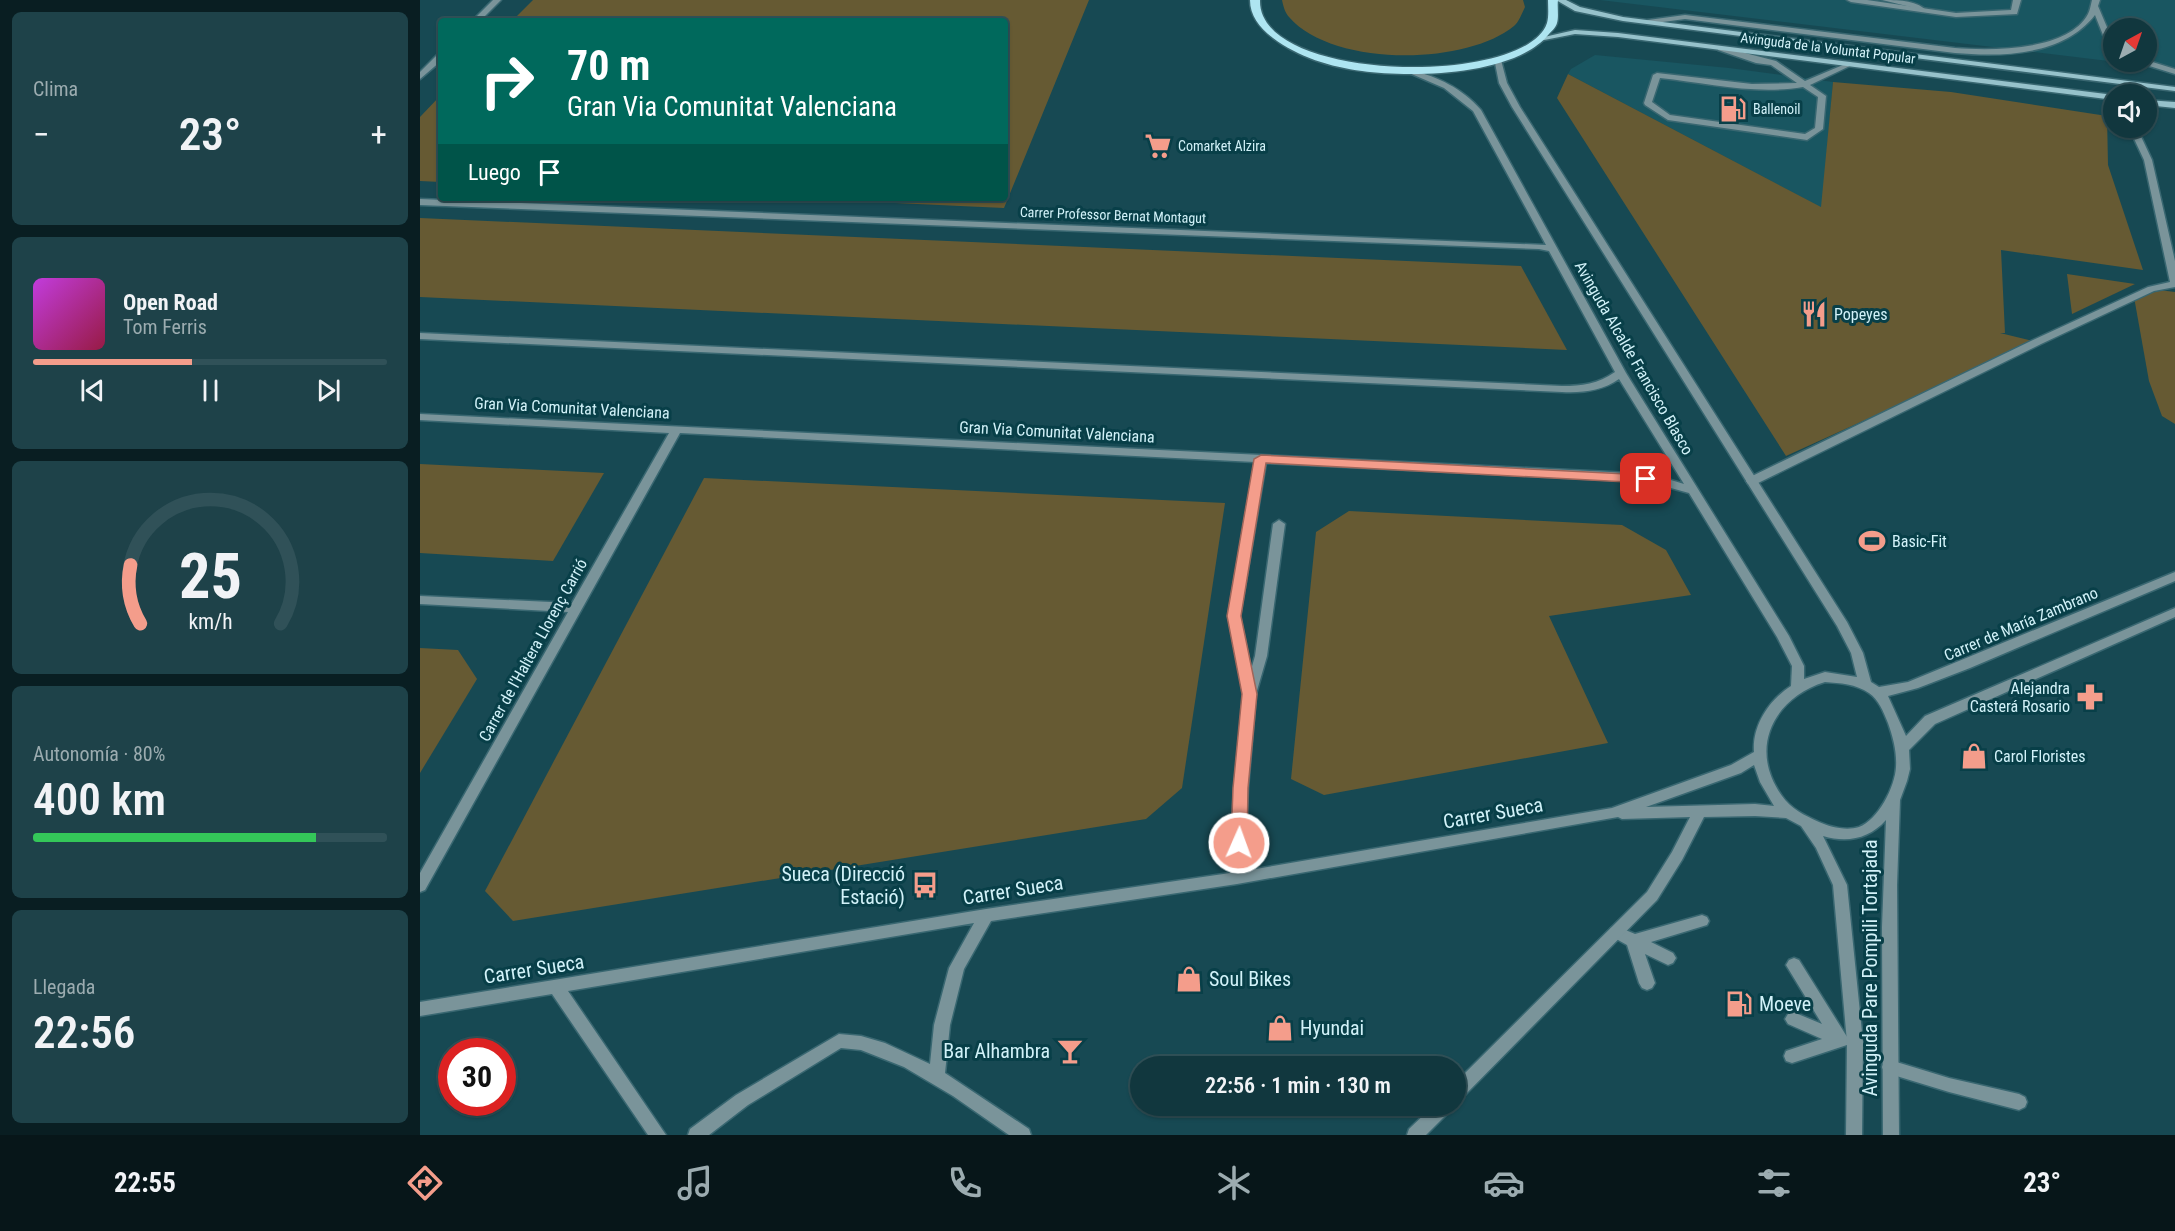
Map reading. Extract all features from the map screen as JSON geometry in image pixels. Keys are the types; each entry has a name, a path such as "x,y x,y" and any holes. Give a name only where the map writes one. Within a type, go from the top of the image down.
{"main road":[{"path":"1251,2 1262,25 1284,43 1319,58 1363,69 1411,72 1457,69 1497,60 1521,51 1539,39 1552,24 1556,9 1553,0"},
{"name":"Avinguda de la Voluntat Popular","path":"1560,0 1578,9 1601,15 1648,22 2175,89"},
{"name":"Avinguda de la Voluntat Popular","path":"1539,39 1558,34 1591,32 2103,97"},
{"path":"2157,103 2175,105"}],"street":[{"path":"479,18 497,0"},
{"path":"1851,0 1956,15 2013,12 2017,0"},
{"path":"1886,0 1917,6 1922,10"},
{"name":"Avinguda de la Voluntat Popular","path":"1648,22 1685,17 1993,52 2036,47 2064,38 2079,30 2096,4"},
{"name":"Avinguda de la Voluntat Popular","path":"2096,4 2103,24"},
{"path":"1721,48 1759,61 1773,63 1803,84 1822,96 1819,129 1807,136 1668,117 1648,103 1657,75 1779,88 1803,84 1820,78 1832,69 1850,64"},
{"path":"420,78 438,59"},
{"name":"Avinguda Alcalde Francisco Blasco","path":"1497,60 1503,83 1516,107 1843,625 1871,688"},
{"path":"2157,66 2175,72"},
{"name":"Avinguda Alcalde Francisco Blasco","path":"1411,72 1432,78 1456,90 1477,110 1621,373 1783,636 1798,666 1797,687"},
{"path":"1752,481 2059,332 2151,289 2175,283 2148,160 2138,138"},
{"name":"Carrer Professor Bernat Montagut","path":"420,202 865,218 1554,249"},
{"path":"420,336 1587,390 1609,383 1621,373"},
{"name":"Gran Via Comunitat Valenciana","path":"420,417 1630,477 1661,481 1691,490"},
{"name":"Carrer de l'Haltera Llorenç Carrió","path":"420,886 676,430"},
{"path":"1250,694 1234,616 1261,459"},
{"path":"1237,878 1241,788 1250,694 1261,656 1279,524"},
{"name":"Carrer de María Zambrano","path":"1871,688 1913,685 1965,666 2175,576"},
{"path":"420,600 576,608"},
{"path":"1903,747 1930,720 2175,612"},
{"path":"1825,677 1843,678 1871,688 1887,705 1903,747 1900,787 1894,802 1879,819 1863,831 1844,835 1824,831 1788,813 1772,793 1758,756 1760,734 1777,704 1797,687 1810,680 1825,677"},
{"name":"Carrer Sueca","path":"420,1009 986,915 1237,878 1613,813 1737,770 1758,756"},
{"name":"Avinguda Pare Pompili Tortajada","path":"1890,1135 1888,976 1890,859 1894,802"},
{"name":"Carrer Sueca","path":"1613,813 1699,813 1755,810 1788,813"},
{"path":"1466,1083 1616,932 1661,883 1699,813"},
{"name":"Avinguda Pare Pompili Tortajada","path":"1806,822 1822,845 1840,885 1854,1135"},
{"path":"936,1077 942,1025 957,968 986,915"},
{"path":"1633,940 1702,921"},
{"path":"1616,932 1668,958"},
{"path":"1633,940 1647,983"},
{"path":"1794,964 1848,1041"},
{"path":"556,987 658,1135"},
{"path":"1793,1019 1848,1041"},
{"path":"696,1135 742,1100 839,1041 855,1040 887,1051 936,1077 1023,1135"},
{"path":"1792,1056 1848,1041"},
{"path":"1890,1067 1949,1085 2019,1102"},
{"path":"1414,1135 1434,1116"}],"shaded area":[{"path":"533,0 1089,0 1008,198 1008,18 515,18"},
{"path":"1282,0 1523,0 1525,7 1514,26 1492,39 1464,48 1433,54 1399,55 1366,52 1335,45 1309,33 1288,15"},
{"path":"1600,0 2175,0 2175,69 2157,67 2157,18 2103,18 2103,61"},
{"name":"Ballenoil","path":"1595,55 1729,68 1833,82 1822,208 1568,74 1571,69"},
{"path":"1568,74 1821,207 1833,82 1951,92 2103,115 2103,138 2107,138 2108,165 2143,270 2001,250 2005,333 2000,333 2037,342 1786,456 1557,98"},
{"path":"438,98 438,182 420,181 420,117"},
{"path":"851,201 1007,201 1004,208"},
{"path":"420,218 1521,266 1567,350 420,297"},
{"path":"2067,274 2135,284 2072,314"},
{"path":"2151,289 2175,292 2175,424 2162,416 2149,381 2134,297"},
{"path":"420,464 604,473 553,561 420,553"},
{"path":"704,478 1225,503 1182,788 1146,819 513,921 485,891"},
{"path":"1349,511 1622,525 1666,550 1691,595 1549,616 1608,743 1324,795 1291,779 1316,532"},
{"path":"420,648 458,650 477,679 420,773"}],"place":[{"name":"Ballenoil","path":"1733,109"},
{"name":"Comarket Alzira","path":"1158,146"},
{"name":"Popeyes","path":"1814,314"},
{"name":"Basic-Fit","path":"1872,541"},
{"name":"Alejandra Casterá Rosario","path":"2090,697"},
{"name":"Carol Floristes","path":"1974,756"},
{"name":"Sueca (Direcció Estació)","path":"925,885"},
{"name":"Soul Bikes","path":"1189,979"},
{"name":"Moeve","path":"1739,1004"},
{"name":"Hyundai","path":"1280,1028"},
{"name":"Bar Alhambra","path":"1070,1051"}],"route":[{"path":"1239,843 1241,788 1250,694 1234,616 1261,459 1646,479"}]}
